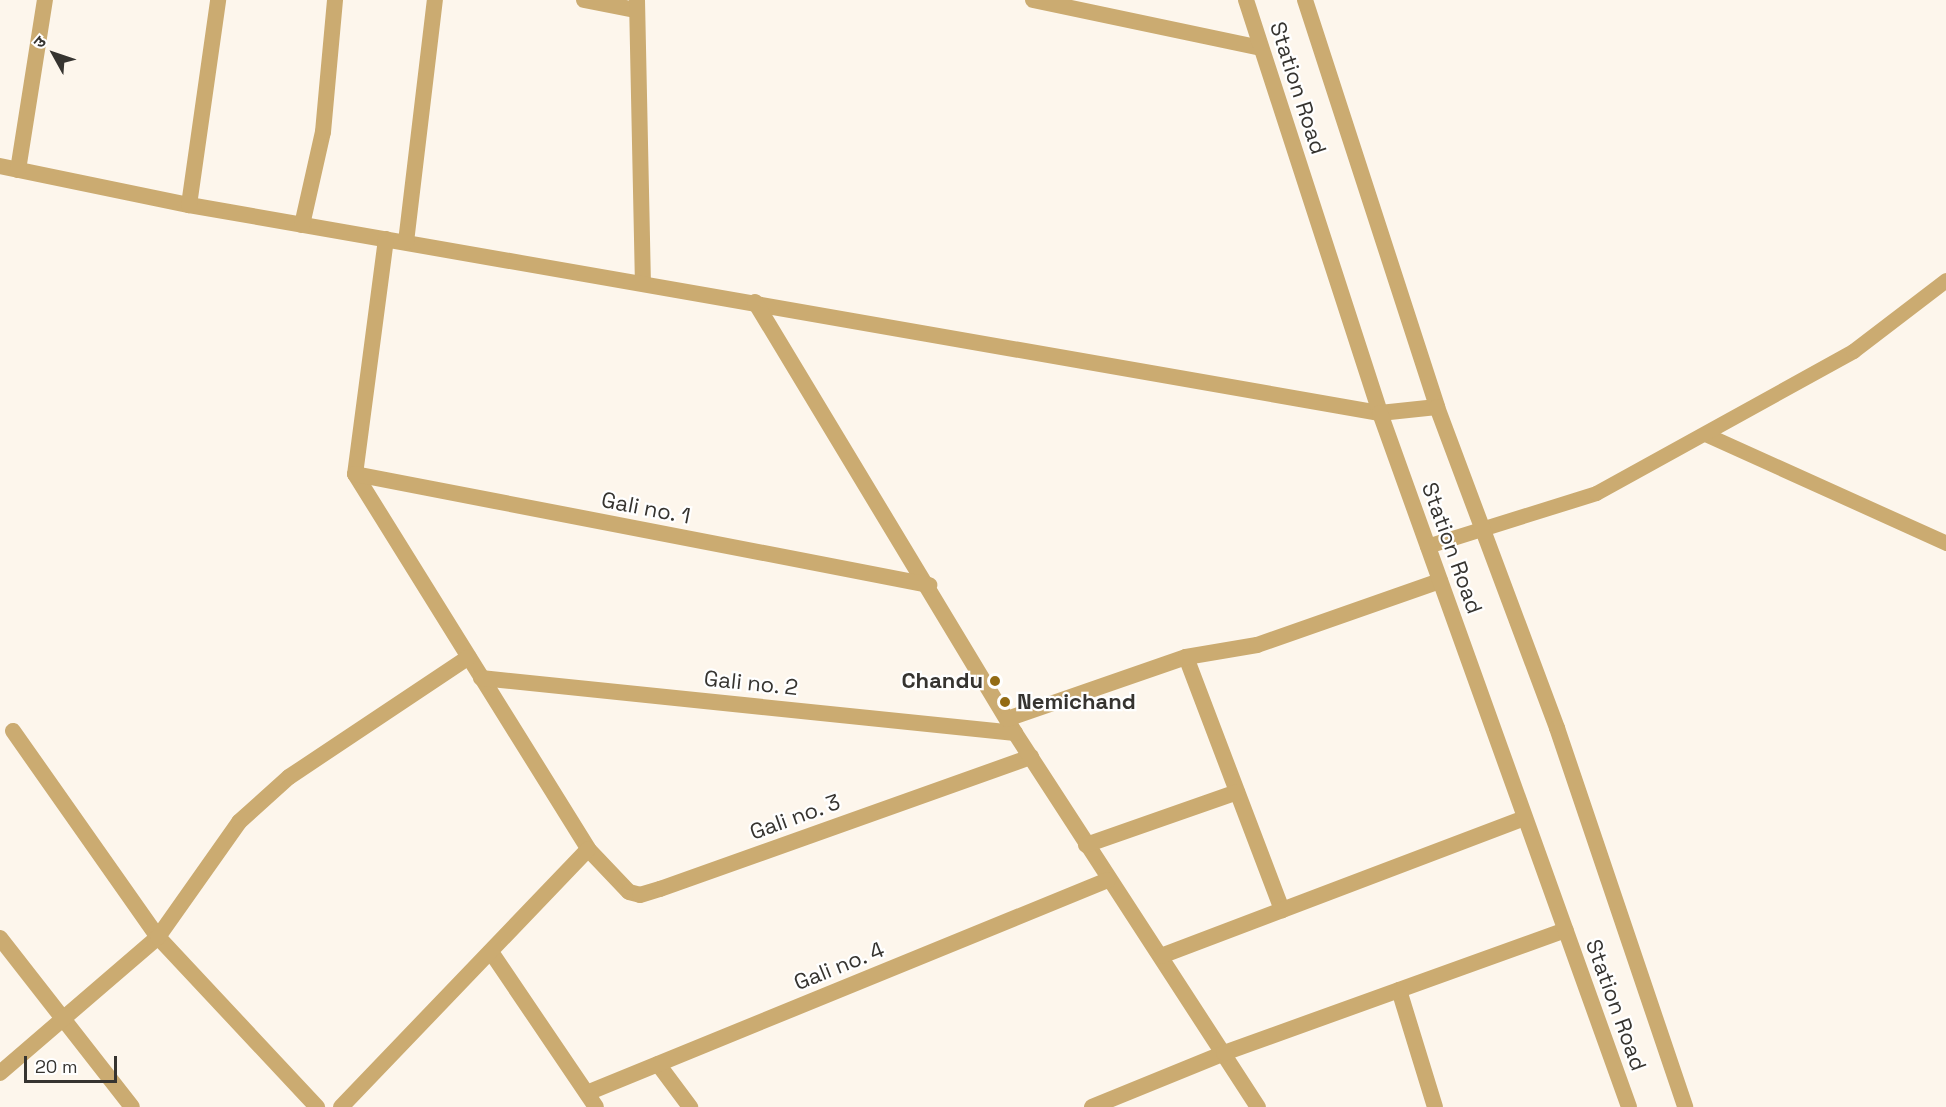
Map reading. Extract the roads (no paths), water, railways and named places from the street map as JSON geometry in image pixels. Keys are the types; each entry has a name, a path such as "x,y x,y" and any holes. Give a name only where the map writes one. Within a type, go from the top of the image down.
{"street":[{"path":"18,170 45,0"},
{"path":"189,205 218,0"},
{"path":"302,225 323,132 335,0"},
{"path":"406,242 435,0"},
{"path":"584,0 637,5 644,282"},
{"path":"1033,0 1261,48"},
{"name":"Station Road","path":"1246,0 1380,413 1629,1107"},
{"name":"Station Road","path":"1305,0 1437,407 1557,728 1685,1107"},
{"path":"0,166 189,205 644,282 1380,413 1437,407"},
{"path":"355,474 386,238"},
{"path":"755,302 929,585 1011,726 1108,880 1161,956 1258,1107"},
{"name":"Gali no. 1","path":"355,474 929,585"},
{"name":"Gali no. 3","path":"355,474 588,849 616,881 640,895 1031,757"},
{"path":"1011,726 1186,657 1257,645 1440,581"},
{"path":"0,1073 65,1021 158,937 239,822 290,777 469,657"},
{"path":"1186,657 1282,910"},
{"name":"Gali no. 2","path":"481,678 1011,726"},
{"path":"13,731 158,937 317,1107"},
{"path":"1086,845 1237,792"},
{"path":"1161,956 1525,818"},
{"path":"340,1107 588,849"},
{"name":"Gali no. 4","path":"591,1100 658,1064 1108,880"},
{"path":"1092,1107 1224,1053 1565,930"},
{"path":"0,938 132,1107"},
{"path":"490,952 591,1100"},
{"path":"1399,990 1435,1107"},
{"path":"658,1064 690,1107"}],"lane":[{"path":"1427,546 1482,527 1596,494 1853,351 1946,280"},
{"path":"1705,434 1946,543"}],"place":[{"name":"Chandu","path":"995,681"},
{"name":"Nemichand","path":"1005,702"}]}
